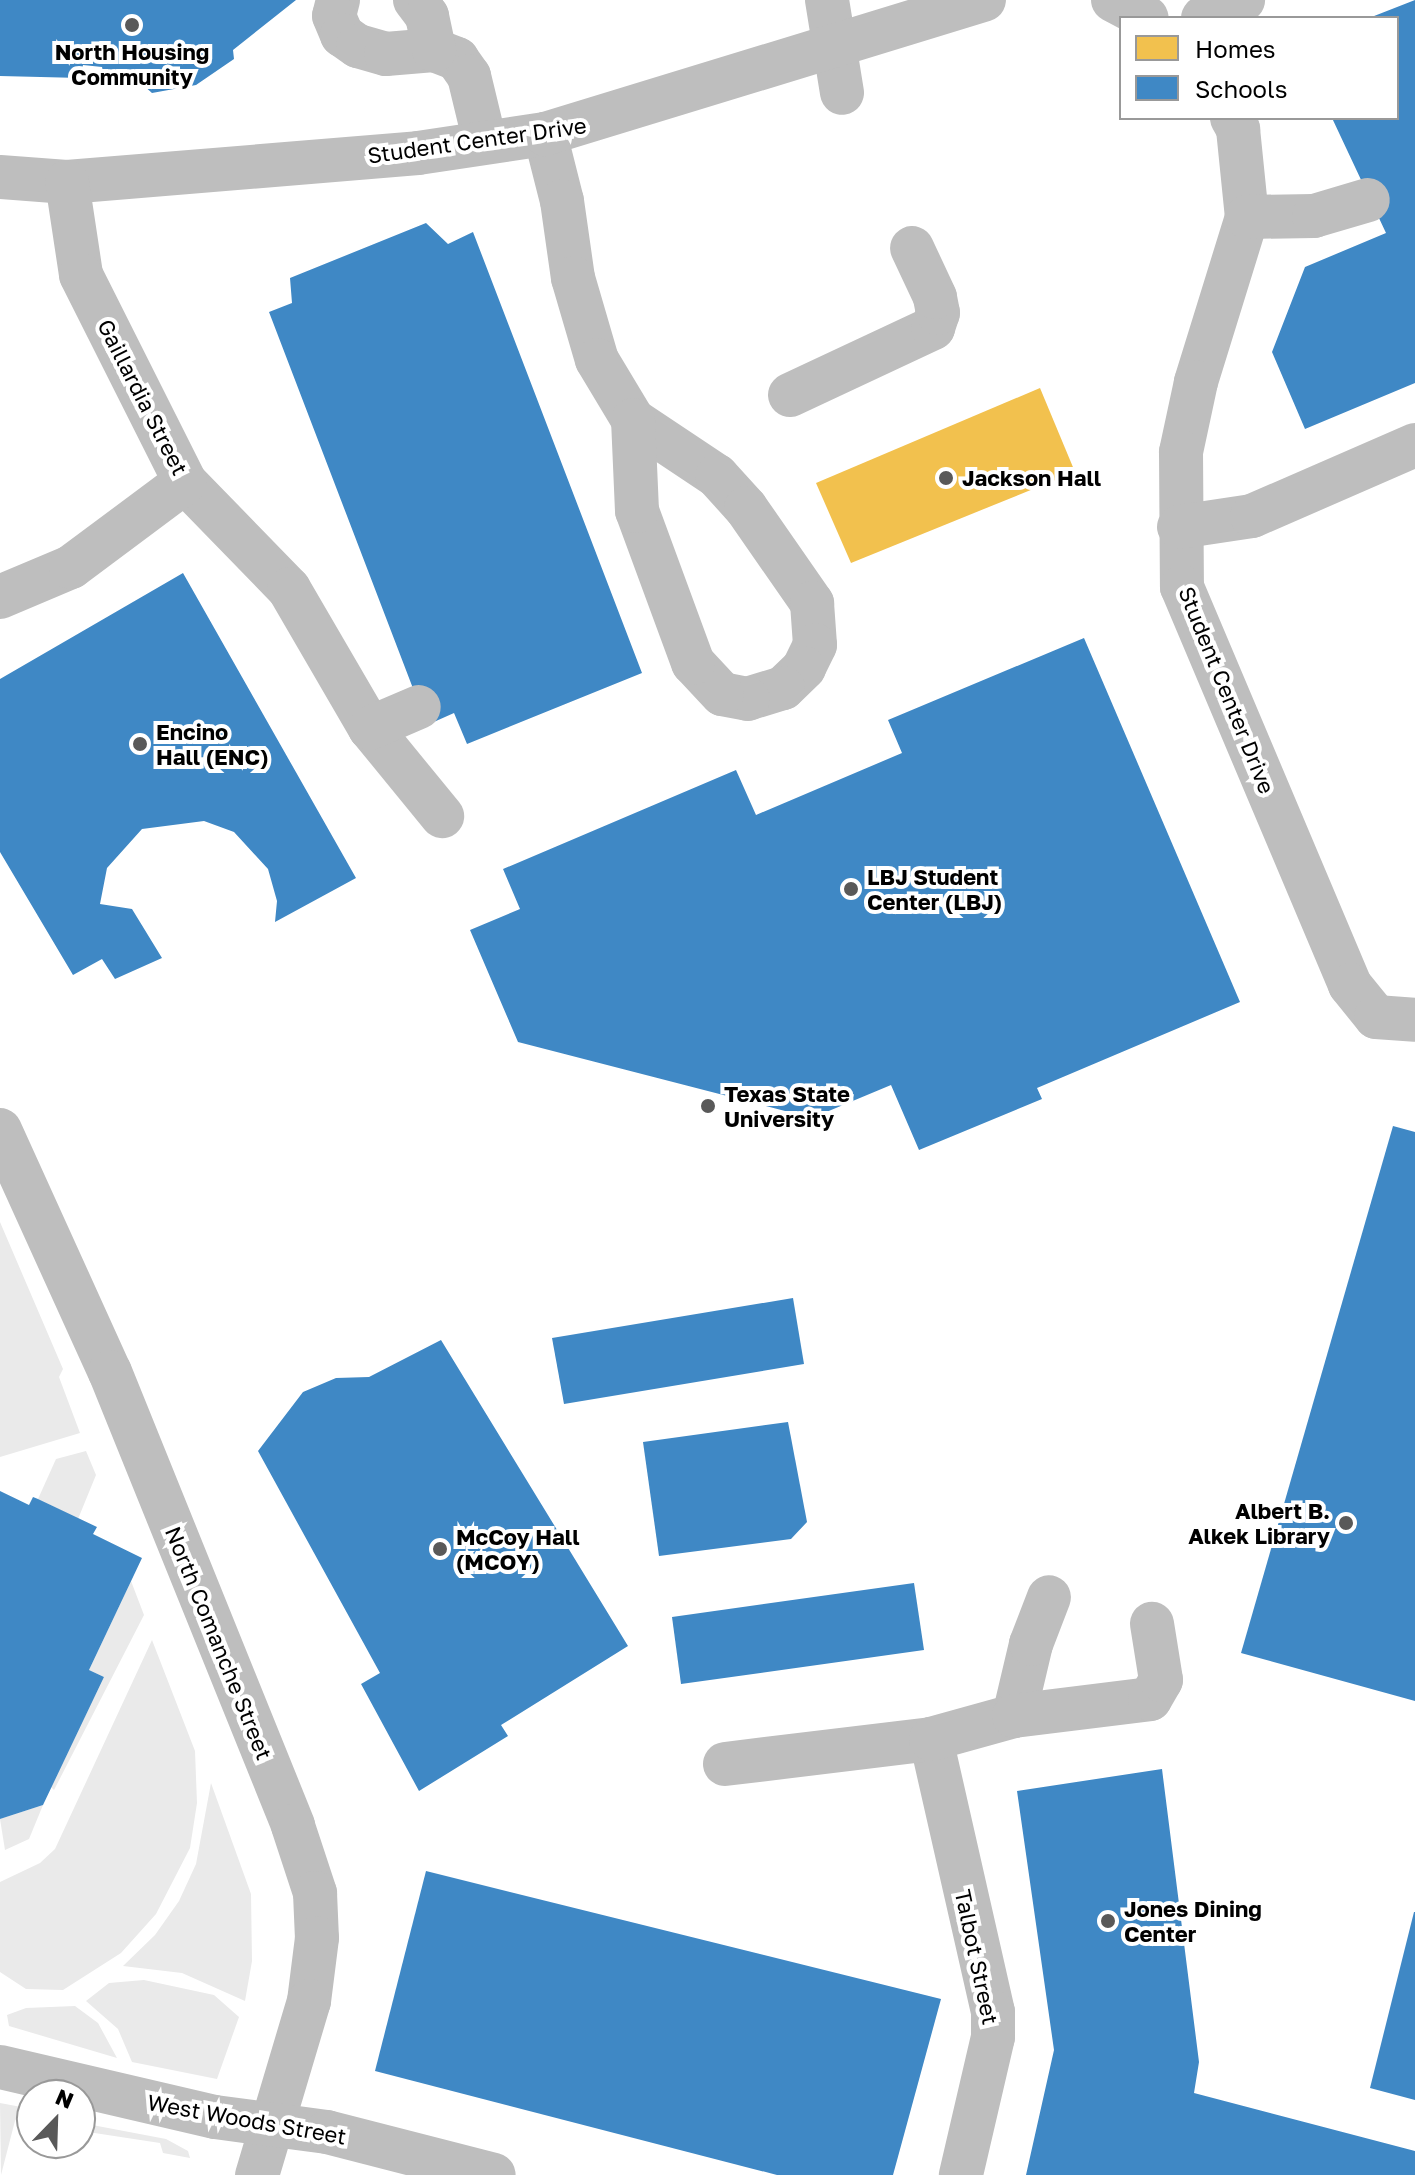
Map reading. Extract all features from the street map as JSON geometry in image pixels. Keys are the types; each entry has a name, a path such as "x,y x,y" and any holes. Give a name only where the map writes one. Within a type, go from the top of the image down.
{"street":[{"path":"338,0 334,16 342,35 358,46 386,54 434,50 457,59 469,76 485,142"},
{"path":"415,0 427,16 434,50"},
{"path":"827,0 842,93"},
{"name":"Student Center Drive","path":"0,177 67,182 418,153 545,134 597,123 835,44 984,0"},
{"path":"1113,0 1143,16"},
{"path":"1207,16 1243,0"},
{"name":"Student Center Drive","path":"1233,120 1238,129 1247,217 1196,382 1181,452 1179,527 1182,587 1350,985 1376,1017 1415,1020"},
{"path":"545,134 562,201 573,278 597,360 633,420 717,476 746,508 812,603 815,645 804,668 783,688 748,699 722,694 693,663 637,511 633,420"},
{"name":"Gaillardia Street","path":"67,182 81,275 185,482 289,589 370,728 442,816"},
{"path":"1247,217 1314,216 1368,200"},
{"path":"790,395 933,328 938,313 935,297 912,248"},
{"path":"1179,527 1252,516 1415,445"},
{"path":"0,597 71,567 185,482"},
{"path":"370,728 419,707"},
{"name":"North Comanche Street","path":"0,1130 110,1372 293,1826 315,1893 317,1938 309,2001 257,2175"},
{"path":"1014,1716 1031,1644 1049,1597"},
{"path":"725,1764 931,1739 1014,1716 1150,1699 1161,1680 1152,1624"},
{"name":"Talbot Street","path":"931,1739 993,2012 993,2037 961,2175"},
{"name":"West Woods Street","path":"0,2067 215,2117 327,2132 494,2175"}],"shaded area":[{"path":"0,1222 63,1369 59,1377 80,1433 0,1457"},
{"path":"86,1451 96,1475 78,1519 38,1499 56,1459"},
{"path":"131,1581 144,1615 54,1790 51,1787 104,1677 89,1670"},
{"path":"152,1640 195,1751 197,1803 190,1848 156,1914 121,1953 63,1990 26,1989 0,1972 0,1882 40,1863 55,1849"},
{"path":"211,1783 251,1894 252,1961 245,2001 182,1973 123,1966 155,1935 179,1901 196,1864"},
{"path":"43,1805 29,1839 5,1850 0,1819"},
{"path":"144,1980 214,1995 239,2017 217,2079 132,2062 118,2029 86,2001 109,1983"},
{"path":"75,2006 98,2023 117,2058 9,2026 7,2015 26,2008"},
{"path":"0,2103 16,2106 1,2175"},
{"path":"96,2126 166,2139 188,2151 190,2158 163,2153 160,2143 96,2133"}],"building: Homes":[{"name":"Jackson Hall","path":"1040,388 1075,472 851,563 816,483"}],"building: Schools":[{"name":"North Housing Community","path":"0,0 296,0 233,50 234,59 196,85 152,93 133,76 104,76 102,67 83,65 81,78 0,76"},
{"path":"1415,0 1415,383 1305,429 1272,352 1305,267 1386,233 1333,120 1399,120 1399,16 1374,16"},
{"path":"426,223 448,244 473,232 642,673 467,744 454,713 427,725 269,312 292,303 290,278"},
{"name":"Encino Hall (ENC)","path":"183,573 356,878 275,922 277,901 268,869 234,832 204,821 142,829 107,868 100,904 132,909 162,958 115,979 102,959 73,975 0,852 0,679"},
{"name":"LBJ Student Center (LBJ)","path":"1084,638 1240,1002 1037,1088 1042,1099 919,1150 891,1085 812,1118 518,1042 470,930 520,909 503,869 736,770 756,815 902,753 888,720"},
{"name":"Albert B. Alkek Library","path":"1393,1126 1415,1132 1415,1701 1241,1653"},
{"path":"793,1298 804,1364 564,1404 552,1338"},
{"name":"McCoy Hall (MCOY)","path":"441,1340 628,1646 501,1725 508,1736 419,1791 361,1684 380,1673 258,1451 303,1392 336,1378 369,1377"},
{"path":"788,1422 807,1522 791,1539 659,1556 643,1442"},
{"path":"0,1491 29,1505 33,1497 38,1499 97,1527 93,1534 142,1558 89,1670 104,1677 43,1805 0,1819"},
{"path":"914,1583 924,1650 681,1684 672,1617"},
{"name":"Jones Dining Center","path":"1162,1769 1199,2062 1194,2093 1415,2151 1415,2175 1026,2175 1054,2050 1017,1791"},
{"path":"426,1871 941,1999 893,2175 777,2175 375,2071"},
{"path":"1415,1912 1415,2100 1370,2088"}],"place":[{"name":"North Housing Community","path":"132,25"},
{"name":"Jackson Hall","path":"946,478"},
{"name":"Encino Hall (ENC)","path":"140,744"},
{"name":"LBJ Student Center (LBJ)","path":"851,889"},
{"name":"Texas State University","path":"708,1106"},
{"name":"Albert B. Alkek Library","path":"1346,1523"},
{"name":"McCoy Hall (MCOY)","path":"440,1549"},
{"name":"Jones Dining Center","path":"1108,1921"}]}
